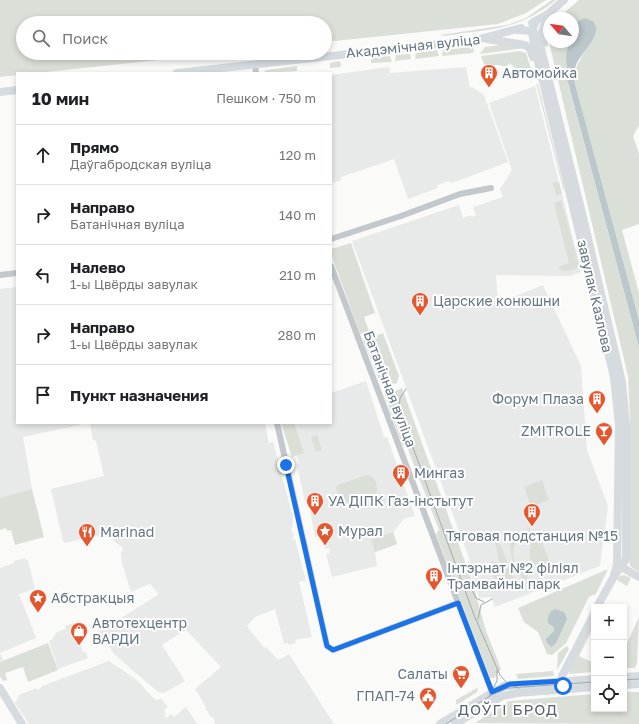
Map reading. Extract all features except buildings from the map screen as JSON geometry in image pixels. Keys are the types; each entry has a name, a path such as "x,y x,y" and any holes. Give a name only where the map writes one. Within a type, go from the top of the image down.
{"main road":[{"name":"Акадэмічная вуліца","path":"550,12 564,0"},
{"name":"Акадэмічная вуліца","path":"332,59 485,38 516,30 543,17"},
{"path":"516,30 532,31 536,21"},
{"name":"завулак Казлова","path":"532,31 538,37 555,101 605,321 614,376 619,425 619,566"},
{"name":"завулак Казлова","path":"532,31 540,71 605,321"},
{"path":"485,38 525,45 530,49 540,71"},
{"name":"завулак Казлова","path":"545,48 555,101"},
{"name":"Акадэмічная вуліца","path":"197,72 256,69 322,60"},
{"path":"0,92 16,90"},
{"path":"599,604 619,566 639,577"},
{"path":"563,685 562,676 591,620"},
{"path":"627,677 639,676"},
{"path":"563,685 591,680"},
{"path":"455,724 510,684 591,687"},
{"path":"627,685 639,684"},
{"path":"0,688 22,724"},
{"path":"440,724 494,695"}],"street":[{"path":"332,238 400,216 460,194 491,188"},
{"name":"Батанічная вуліца","path":"332,269 494,695"},
{"path":"0,276 16,274"},
{"path":"277,424 327,646 333,650 458,603"}],"shaded area":[{"path":"0,0 546,0 526,13 498,24 332,41 332,16 16,16 16,60 158,60 47,72 16,72 16,75 0,77"},
{"path":"552,0 556,0 534,15 513,24 490,30 448,36 440,35 507,25 526,18"},
{"path":"579,0 639,0 639,125 633,136 639,154 639,224 622,230 639,293 639,320 575,84 577,67 591,40 596,25 594,22 579,22 579,12 565,12"},
{"path":"585,18 594,22 596,27 594,38 576,65 574,74 575,84 639,320 639,347 567,79 566,56 568,48 579,48 579,21"},
{"path":"508,44 525,48 480,54 485,47"},
{"path":"471,47 474,49 473,53 442,56 443,50"},
{"path":"550,48 568,48 566,65 568,84 639,347 639,572 630,566 629,559 630,419 628,376"},
{"path":"437,50 439,56 415,59 416,53"},
{"path":"520,51 526,53 533,76 517,78 514,76 518,71 510,63 505,67 500,65 487,65 484,64 481,56"},
{"path":"410,54 411,59 395,61 396,55"},
{"path":"390,56 392,62 371,63 371,58"},
{"path":"340,61 341,67 330,68 330,63"},
{"path":"297,66 297,71 264,72 266,70"},
{"path":"389,67 390,73 466,67 470,88 472,87 484,95 508,162 451,183 449,181 437,185 438,188 408,199 394,159 341,177 341,180 333,183 332,75"},
{"path":"536,83 538,85 564,192"},
{"path":"535,86 559,182 552,184 556,196 562,194 581,272 570,276 496,275 498,303 543,285 581,366 587,450 608,506 600,566 495,607 491,597 479,598 467,563 470,561 352,241 459,205 463,218 471,215 472,217 476,215 473,207 503,197 500,189 512,170 489,103"},
{"path":"559,182 562,194 556,196 552,183"},
{"path":"561,200 580,267 568,271 558,267 569,263 554,203"},
{"path":"351,243 375,313 364,317 369,331 360,334 332,257 332,249"},
{"path":"16,287 16,424 80,425 23,437 32,489 0,498 0,289"},
{"path":"383,333 399,376 397,383 382,387 363,341"},
{"path":"366,381 384,437 387,437 415,516 404,519 393,532 397,544 375,552 377,566 332,577 326,554 330,553 329,548 325,549 323,535 315,537 308,500 305,502 297,465 299,462 286,424 332,424 332,393"},
{"path":"402,388 473,584 486,631 501,669 494,678 490,678 436,534 439,530 407,447 402,445 385,396"},
{"path":"90,424 265,424 269,443 273,442 293,517 291,532 293,531 294,537 292,540 295,539 306,581 299,582 312,637 295,640 296,643 289,645 288,643 284,644 275,609 255,617 247,626 264,648 266,647 278,660 289,654 334,724 215,724 214,719 209,715 208,711 206,711 206,707 195,689 221,667 186,630 162,645 185,681 164,693 158,692 115,655 99,632 159,594 150,584 131,592 122,563 121,553 123,548 105,534 65,543 63,541 51,489 104,476 96,441 93,440"},
{"path":"281,424 294,424 304,453 292,457"},
{"path":"317,435 322,450 316,452 311,437"},
{"path":"367,475 372,477 376,483 377,491 375,494 342,505 336,489 337,485"},
{"path":"542,480 549,500 531,507 524,487"},
{"path":"32,489 44,537 15,545 11,530 7,531 6,528 0,530 0,498"},
{"path":"527,526 532,535 538,533 550,562 548,569 541,570 530,559 530,539"},
{"path":"495,531 514,579 512,583 506,580 499,561 493,532"},
{"path":"393,532 397,544 375,552 371,540"},
{"path":"513,536 516,543 513,552 515,563 516,566 521,566 524,571 528,571 527,580 518,573 511,556 509,537"},
{"path":"26,558 26,561 28,560 35,589 19,594 36,638 0,653 0,568 14,563 14,561"},
{"path":"494,561 501,580 498,587 489,563"},
{"path":"608,569 596,594 589,597 566,643 552,655 547,654 538,632 524,622 518,608"},
{"path":"624,575 631,578 627,586 617,580 618,577"},
{"path":"555,609 564,612 567,619 556,643 551,647 547,643 546,639 554,631 554,627 548,623 548,619 550,613"},
{"path":"639,617 637,663 635,668 627,668 627,643"},
{"path":"74,623 83,652 86,652 88,658 58,669 49,641 52,640 57,632 66,629 65,626"},
{"path":"591,625 591,632 579,656 591,662 591,672 569,674 569,669"},
{"path":"48,643 58,670 28,682 23,667 5,673 7,680 3,681 0,676 0,662"},
{"path":"567,646 569,649 557,670 558,653"},
{"path":"0,653 3,660 0,661"},
{"path":"109,661 138,681 156,700 161,699 168,707 164,710 166,713 164,715 166,718 171,714 174,717 186,707 197,724 29,724 15,703 19,695 36,688 38,690 42,686"},
{"path":"553,671 554,676 518,679 516,674"},
{"path":"477,688 477,692 457,705 456,700"},
{"path":"627,692 639,692 639,724 475,723 509,701 591,694 591,712 627,712"}],"tram line":[{"path":"406,389 400,398 399,409 474,615 500,675 507,683 519,688"},
{"path":"469,584 476,598 484,602"},
{"path":"478,619 481,605 492,599"},
{"path":"489,696 497,681 497,670"},
{"path":"627,680 639,679"},
{"path":"446,724 493,694 509,688 591,682"}],"place":[{"name":"Автомойка","path":"489,88"},
{"name":"Царские конюшни","path":"420,316"},
{"name":"Форум Плаза","path":"597,414"},
{"name":"ZMITROLЕ","path":"604,446"},
{"name":"Мингаз","path":"401,488"},
{"name":"УА ДІПК Газ-інстытут","path":"315,516"},
{"name":"Тяговая подстанция №15","path":"532,527"},
{"name":"Мурал","path":"325,546"},
{"name":"Marinad","path":"87,547"},
{"name":"Інтэрнат №2 філіял Трамвайны парк","path":"434,591"},
{"name":"Абстракцыя","path":"38,613"},
{"name":"Автотехцентр ВАРДИ","path":"79,646"},
{"name":"Салаты","path":"461,689"},
{"name":"ГПАП-74","path":"428,711"}],"district":[{"name":"ДОЎГІ БРОД","path":"508,710"}],"route":[{"path":"286,465 327,646 333,650 458,603 492,692 510,684 562,681 563,686"}]}
